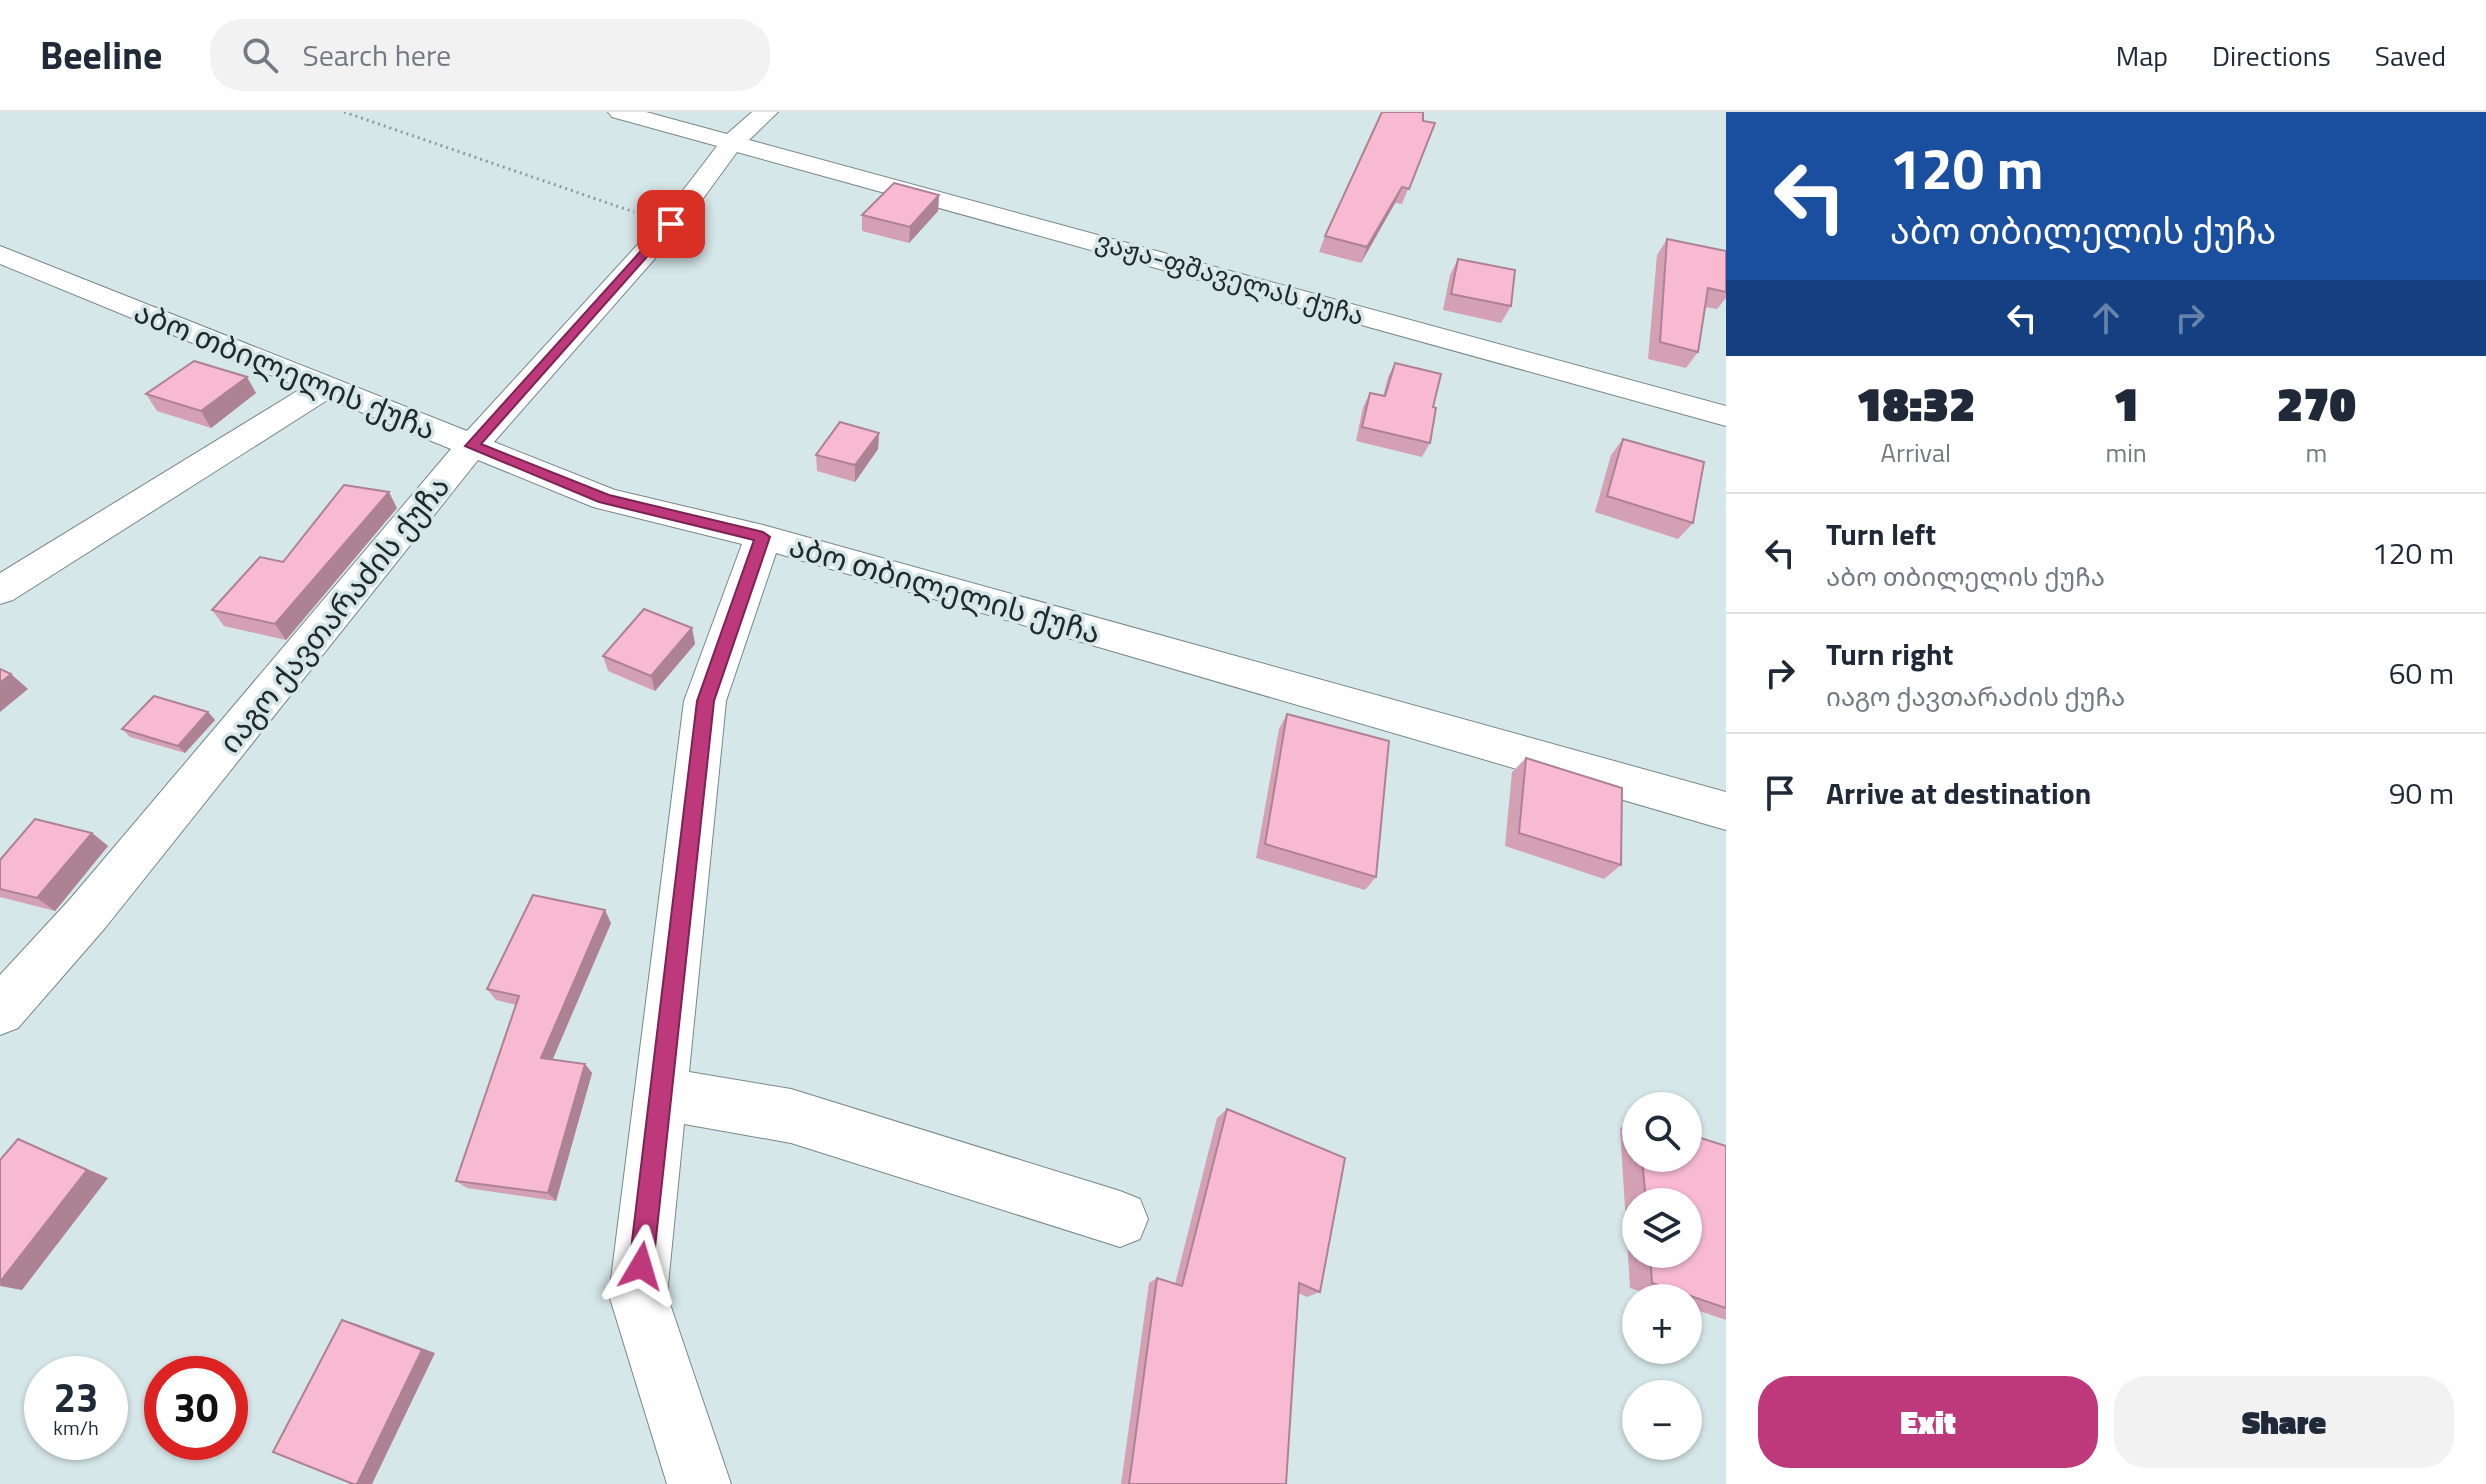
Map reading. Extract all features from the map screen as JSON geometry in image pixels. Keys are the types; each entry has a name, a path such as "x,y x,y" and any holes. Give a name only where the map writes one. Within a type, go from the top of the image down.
{"street":[{"name":"ვაჟა-ფშაველას ქუჩა","path":"620,112 1726,416"},
{"name":"იაგო ქავთარაძის ქუჩა","path":"0,1011 98,901 472,446 671,224 733,141 766,112"},
{"name":"აბო თბილელის ქუჩა","path":"0,254 605,499 763,537 1726,811"},
{"path":"0,591 329,385"},
{"path":"699,1484 638,1295 705,701 763,537"},
{"path":"661,1093 791,1116 1120,1219"}],"path":[{"path":"344,112 671,224"}],"building":[{"path":"1382,112 1423,112 1423,121 1435,123 1409,189 1402,187 1367,247 1325,236"},
{"path":"894,183 939,195 910,227 862,215"},
{"path":"1667,239 1726,251 1726,292 1708,288 1698,352 1660,342"},
{"path":"1458,259 1515,270 1511,306 1451,294"},
{"path":"194,361 247,377 201,411 146,394"},
{"path":"1395,363 1441,374 1433,407 1436,408 1430,443 1362,427 1370,393 1385,396"},
{"path":"840,422 879,433 855,465 816,455"},
{"path":"1623,439 1704,462 1693,523 1607,496"},
{"path":"344,485 389,492 275,624 212,610 260,557 283,562"},
{"path":"644,609 692,628 651,676 603,656"},
{"path":"0,669 11,674 0,683"},
{"path":"154,696 208,712 178,746 122,729"},
{"path":"1287,714 1389,741 1376,877 1265,844"},
{"path":"1526,758 1622,788 1621,865 1519,833"},
{"path":"35,819 92,833 37,898 0,889 0,860"},
{"path":"533,895 605,910 541,1058 585,1064 548,1193 456,1181 519,996 487,989"},
{"path":"1227,1109 1345,1158 1320,1292 1299,1283 1286,1484 1129,1484 1157,1278 1182,1286"},
{"path":"1702,1138 1726,1146 1726,1308 1702,1300 1702,1284 1652,1283 1651,1268 1702,1268 1702,1188 1645,1188 1643,1172 1702,1172"},
{"path":"18,1139 87,1170 0,1282 0,1160"},
{"path":"342,1320 422,1350 357,1484 273,1452"}],"route":[{"path":"641,1266 705,701 763,537 605,499 472,446 671,224"}]}
